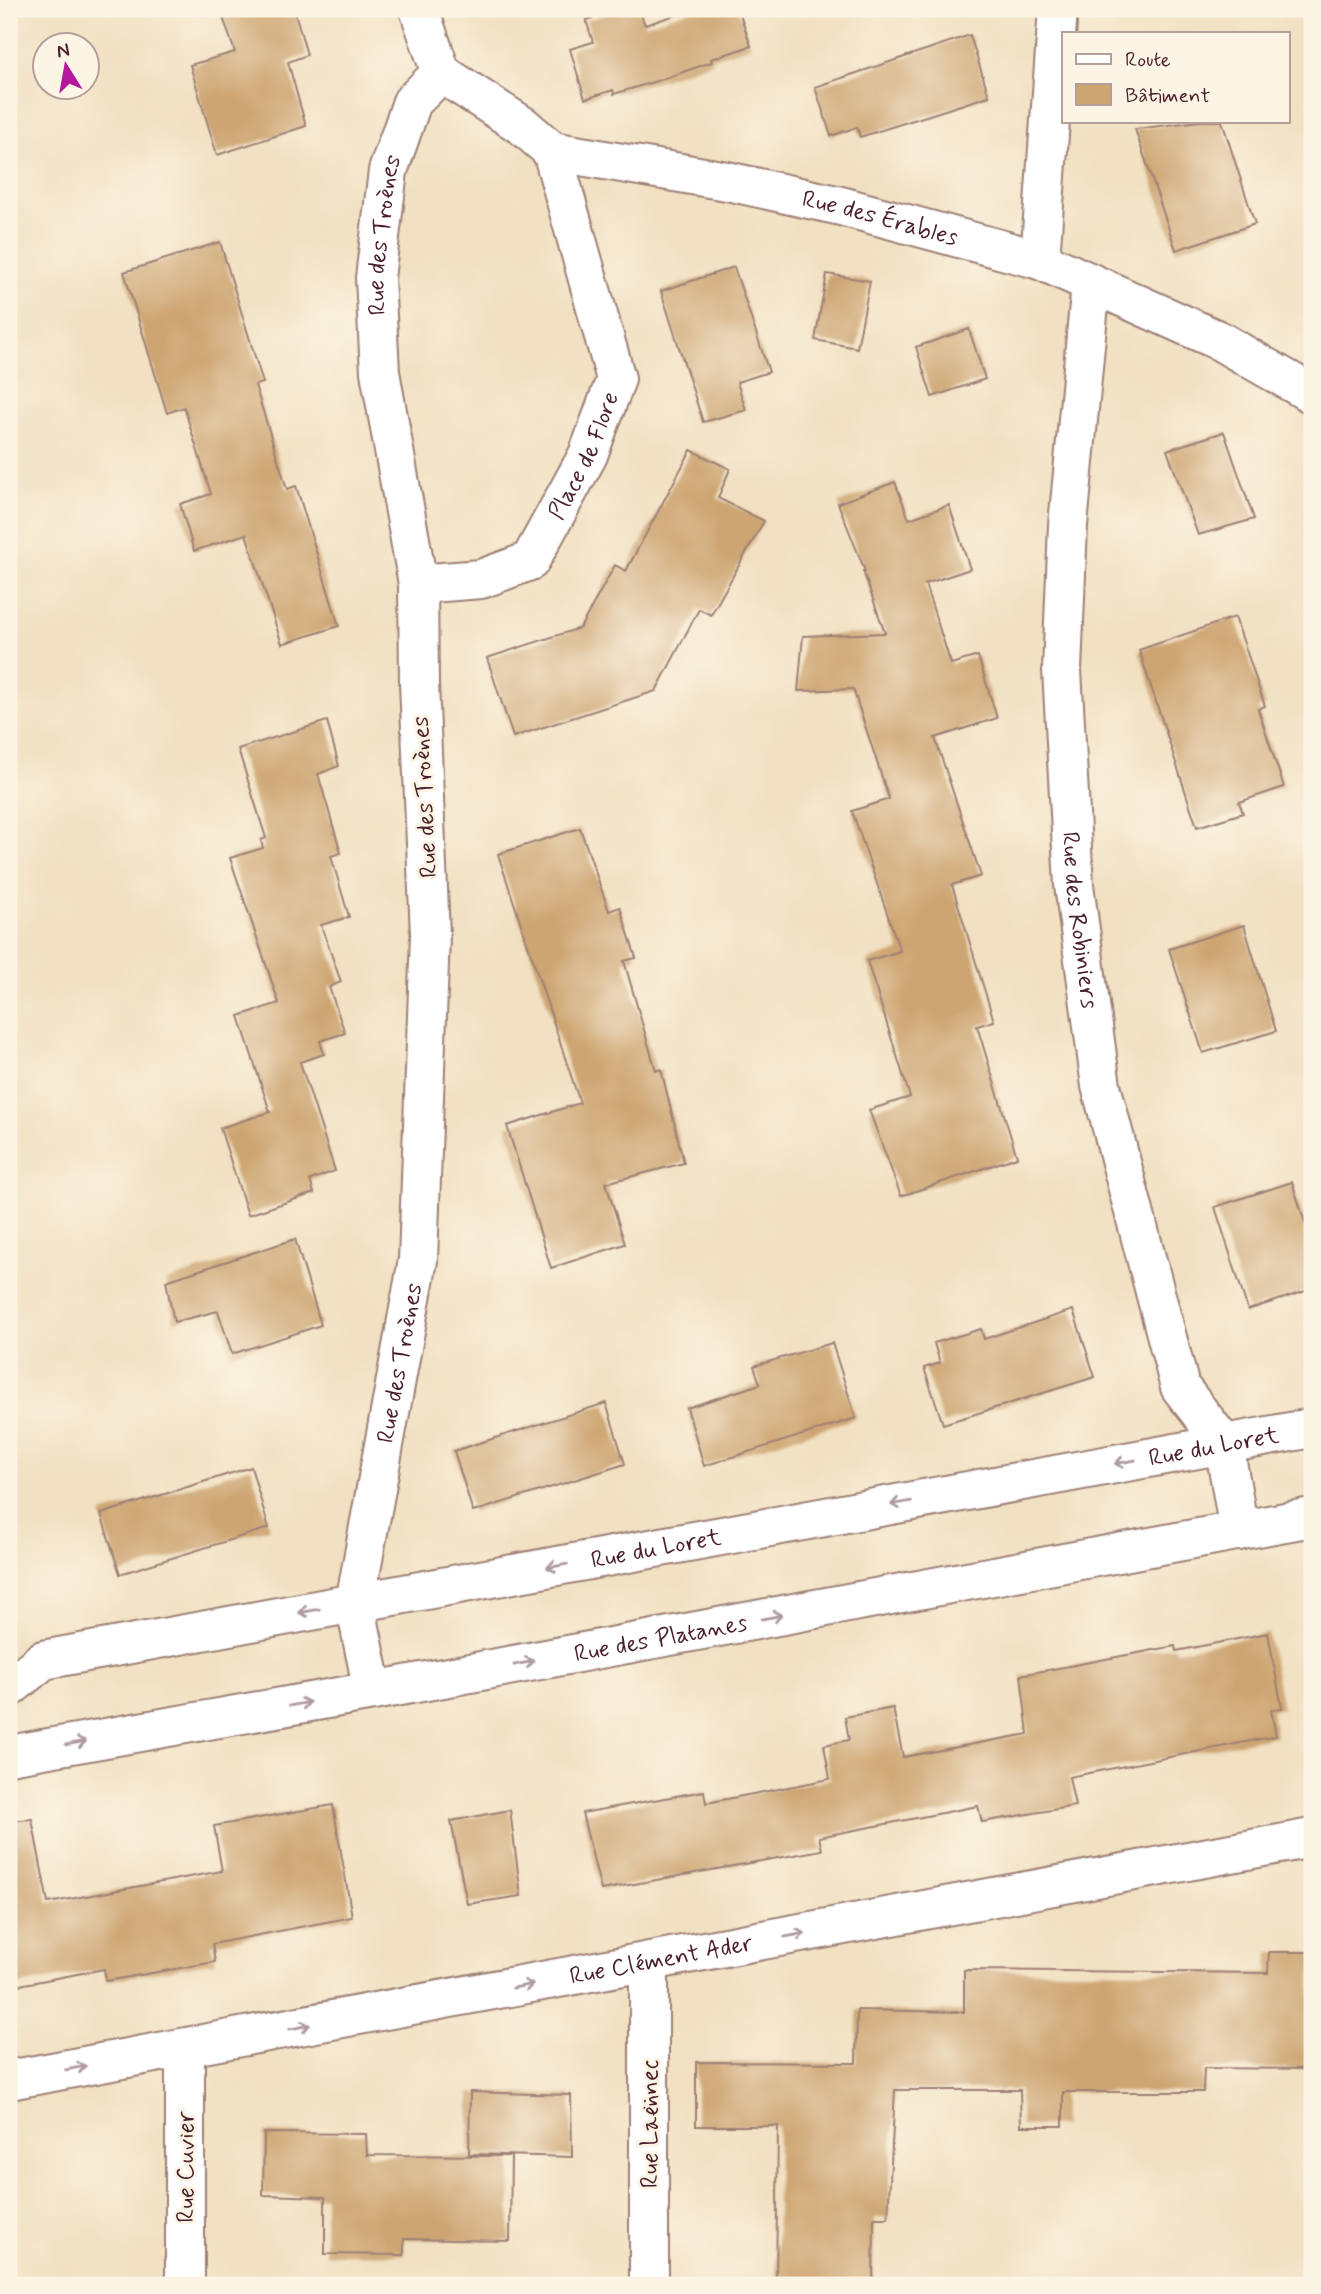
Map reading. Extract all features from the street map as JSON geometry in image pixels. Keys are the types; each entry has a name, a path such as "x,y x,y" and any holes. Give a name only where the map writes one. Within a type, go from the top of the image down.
{"street":[{"path":"419,9 441,74 523,126 552,151"},
{"path":"1040,260 1058,9"},
{"name":"Rue des Troènes","path":"355,1603 418,1260 430,935 419,683 418,583 380,372 375,278 388,171 412,102 441,74"},
{"name":"Rue des Érables","path":"552,151 727,181 841,205 1040,260 1220,341 1312,394"},
{"name":"Place de Flore","path":"418,583 481,579 530,561 588,455 617,379 552,151"},
{"name":"Rue des Robiniers","path":"1091,283 1068,525 1062,670 1074,885 1101,1086 1180,1387 1224,1444 1239,1531"},
{"name":"Rue du Loret","path":"9,1688 43,1660 1312,1428"},
{"name":"Rue des Platanes","path":"9,1755 373,1691 1312,1517"},
{"path":"355,1603 373,1691"},
{"name":"Rue Clément Ader","path":"9,2080 1312,1838"},
{"name":"Rue Laënnec","path":"649,1962 649,2285"},
{"name":"Rue Cuvier","path":"185,2049 185,2285"}],"building":[{"path":"220,9 294,9 307,55 288,62 306,126 217,155 190,65 235,52"},
{"path":"623,9 639,9 645,25 694,9 738,9 751,46 663,79 614,94 613,90 585,99 570,49 593,42 586,20"},
{"path":"970,35 989,96 860,137 857,127 831,136 815,87"},
{"path":"1192,122 1222,122 1255,224 1176,250 1135,129"},
{"path":"220,242 263,383 255,385 287,489 296,486 339,626 282,644 246,534 194,551 180,504 211,494 184,407 167,413 124,272"},
{"path":"734,267 769,372 737,382 746,410 703,422 661,291"},
{"path":"827,274 870,281 857,348 815,340"},
{"path":"969,329 985,379 932,397 916,347"},
{"path":"1224,432 1254,519 1198,535 1167,450"},
{"path":"691,450 730,469 718,498 764,521 711,615 699,609 656,691 513,737 487,658 580,628 615,565 626,571"},
{"path":"895,482 909,519 949,505 970,569 925,584 951,664 978,656 997,718 935,738 981,876 952,885 994,1021 977,1026 1017,1157 901,1196 869,1110 910,1097 867,961 900,951 852,811 889,799 853,689 798,691 803,636 885,633 865,571 838,503"},
{"path":"1235,617 1265,706 1258,709 1284,787 1239,802 1243,813 1197,827 1139,650"},
{"path":"327,721 339,766 318,774 341,853 331,856 349,917 321,925 341,982 329,987 345,1033 320,1041 324,1054 300,1062 335,1171 310,1180 314,1193 248,1215 220,1128 270,1112 239,1016 279,1003 230,858 263,848 261,840 266,838 238,749"},
{"path":"580,828 609,911 620,907 636,958 624,961 656,1071 661,1069 684,1163 606,1183 625,1244 551,1268 507,1126 580,1103 498,854"},
{"path":"1244,925 1276,1031 1203,1053 1169,949"},
{"path":"1292,1182 1312,1244 1312,1289 1248,1310 1215,1207"},
{"path":"295,1239 321,1325 232,1354 218,1311 174,1322 166,1281"},
{"path":"1073,1310 1095,1377 943,1424 924,1368 940,1363 934,1343 981,1329 984,1339"},
{"path":"832,1343 856,1418 704,1466 687,1408 760,1384 754,1366"},
{"path":"606,1403 625,1464 473,1512 454,1451"},
{"path":"251,1467 269,1528 120,1574 101,1514"},
{"path":"1268,1633 1282,1708 1271,1710 1276,1736 1069,1777 1075,1806 982,1822 978,1806 819,1837 822,1850 601,1890 582,1813 704,1791 706,1803 830,1779 824,1745 849,1740 845,1717 893,1708 903,1757 1028,1734 1021,1675 1175,1646 1176,1651"},
{"path":"333,1805 352,1917 212,1944 215,1962 106,1981 104,1969 9,1987 9,1821 32,1819 48,1903 222,1871 214,1826"},
{"path":"510,1810 521,1896 467,1904 451,1821"},
{"path":"1269,1952 1312,1952 1310,2069 1204,2068 1203,2092 1063,2092 1063,2126 1021,2126 1020,2090 895,2090 888,2218 874,2218 873,2285 776,2285 778,2126 696,2126 696,2062 856,2063 857,2010 964,2012 964,1970 1268,1973"},
{"path":"470,2092 571,2095 572,2157 469,2154"},
{"path":"264,2133 366,2134 367,2155 511,2156 510,2241 404,2239 404,2255 325,2254 325,2197 263,2195"}]}
